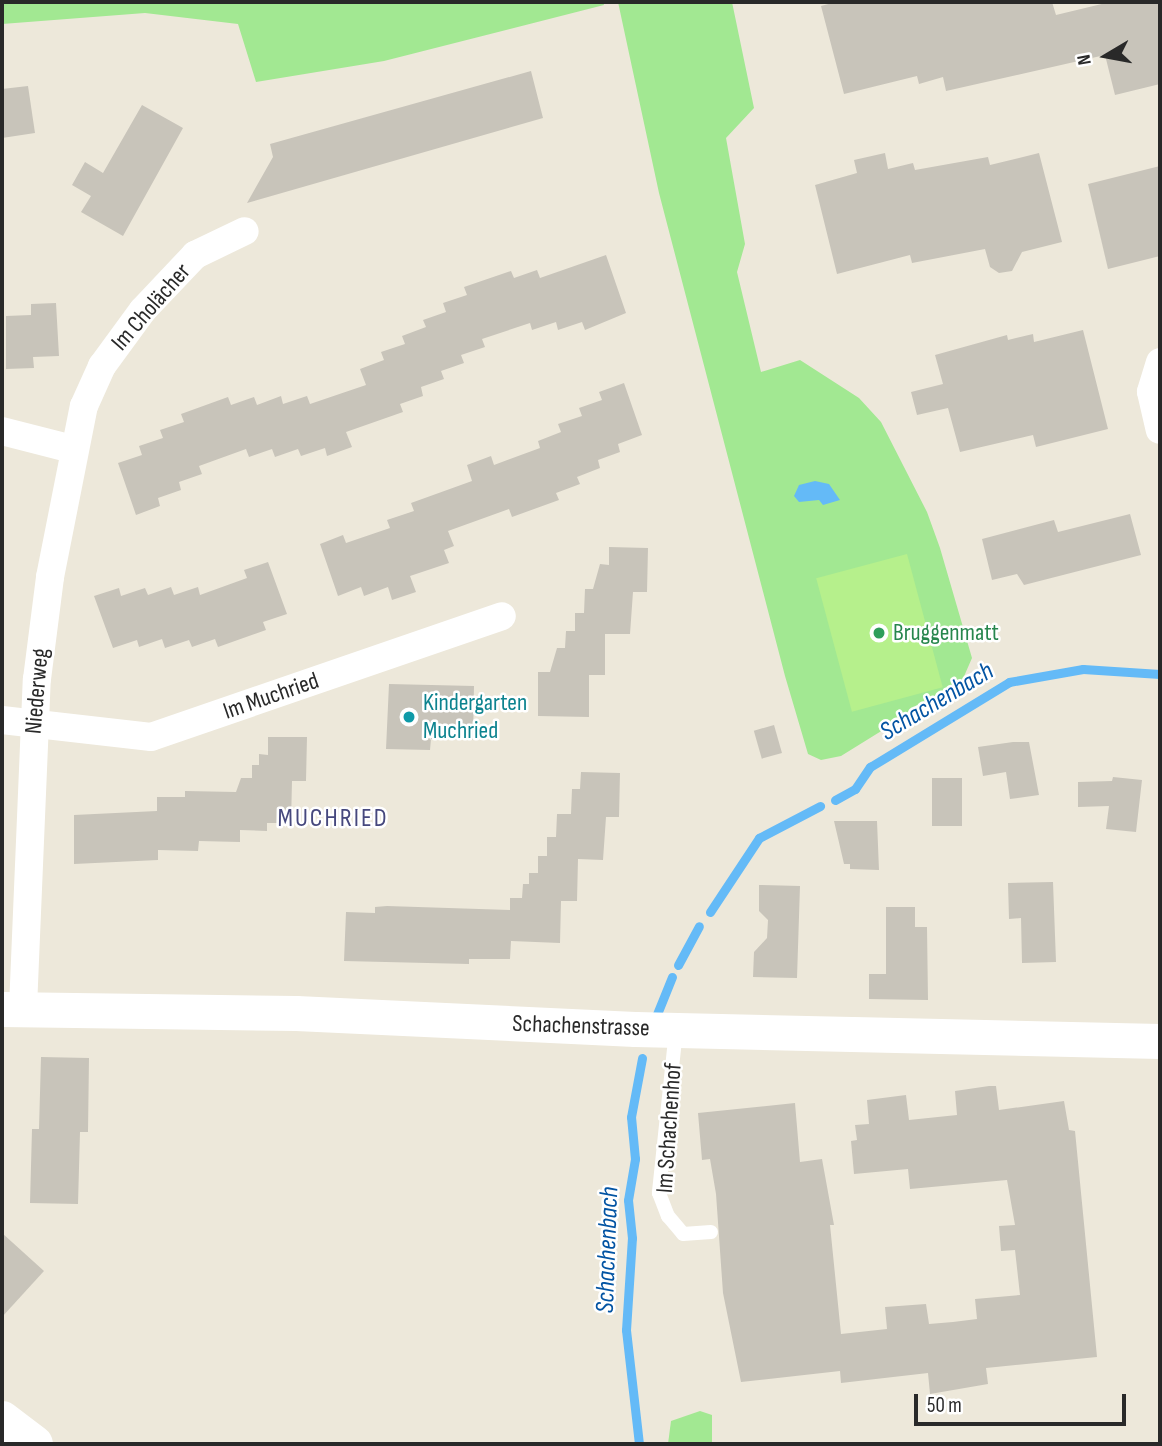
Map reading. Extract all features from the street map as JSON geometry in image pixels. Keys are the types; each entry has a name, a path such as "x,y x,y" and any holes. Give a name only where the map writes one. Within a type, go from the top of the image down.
{"main road":[{"path":"2,1420 34,1444"}],"street":[{"name":"Im Cholächer","path":"72,449 84,406 102,366 130,325 195,256 245,231"},
{"path":"1160,362 1151,392 1160,430"},
{"path":"2,431 72,449"},
{"name":"Niederweg","path":"12,1009 33,727 50,577 72,449"},
{"name":"Im Muchried","path":"2,720 33,727 151,737 502,616"},
{"name":"Schachenstrasse","path":"12,1009 296,1013 676,1030 1160,1041"}],"lane":[{"name":"Im Schachenhof","path":"676,1030 659,1193 668,1216 683,1234 711,1232"}],"green space":[{"path":"2,2 603,2 604,5 384,61 256,82 238,24 145,13 2,24"},
{"path":"618,2 732,2 754,108 726,138 745,244 737,272 761,372 800,360 859,398 881,422 927,512 940,548 972,658 962,681 841,756 821,760 808,754 785,676 659,193"},
{"name":"Bruggenmatt","path":"907,554 943,687 852,712 816,578"},
{"path":"700,1411 712,1415 712,1444 668,1444 671,1421"}],"water":[{"path":"815,481 829,484 840,500 823,505 819,500 799,502 794,496 799,485"}],"building":[{"path":"836,2 1052,2 1056,15 1110,2 1160,2 1160,84 1115,95 1105,55 946,91 943,77 919,84 917,76 844,94 821,6"},
{"path":"531,71 543,118 247,203 273,157 270,144"},
{"path":"28,86 35,133 2,138 2,89"},
{"path":"142,105 183,128 123,236 81,212 91,196 72,185 85,162 103,173"},
{"path":"885,153 888,169 913,163 915,170 988,157 990,165 1039,153 1062,242 1022,252 1012,271 999,273 990,267 985,249 912,263 910,255 837,274 815,185 857,173 854,160"},
{"path":"1160,166 1160,256 1108,269 1088,184"},
{"path":"606,255 626,313 585,330 582,322 558,330 556,322 532,330 530,323 482,339 485,347 461,355 464,363 441,371 444,379 421,387 423,396 400,404 403,412 346,432 352,447 327,456 325,448 301,456 298,449 275,457 272,449 249,457 246,449 199,466 202,474 179,482 181,490 158,498 160,506 136,515 118,463 142,455 139,446 163,438 160,430 184,422 181,414 228,397 231,405 254,397 257,405 281,396 283,404 307,396 310,404 366,385 360,369 384,360 381,352 405,344 402,336 426,327 423,320 446,312 443,303 467,295 464,287 511,271 514,278 537,270 540,278"},
{"path":"56,303 59,356 33,357 34,368 6,369 6,316 31,315 31,304"},
{"path":"1083,330 1108,429 1036,447 1033,435 960,452 948,408 917,415 911,392 943,384 935,355 1007,335 1008,340 1033,334 1034,342"},
{"path":"624,383 642,435 618,444 620,452 598,460 600,468 577,477 580,484 556,493 559,500 512,517 509,509 448,531 454,546 444,550 449,563 410,576 416,592 392,600 388,587 364,596 361,587 338,596 320,544 343,535 346,543 390,528 387,520 414,511 411,503 472,481 467,465 491,456 494,465 540,448 538,441 561,432 558,424 582,416 579,408 602,400 599,392"},
{"path":"1130,514 1141,555 1024,585 1017,574 992,580 982,539 1054,520 1058,532"},
{"path":"609,547 648,548 647,592 633,592 630,634 605,634 605,675 589,675 589,717 538,716 538,672 550,672 557,648 565,648 566,631 575,631 575,613 584,613 585,589 593,589 600,564 609,565"},
{"path":"268,562 287,614 263,622 266,630 218,647 215,639 192,647 189,640 165,648 162,639 139,647 137,640 113,648 94,596 119,588 121,596 145,588 148,595 171,587 174,595 198,587 200,595 247,578 244,570"},
{"path":"389,684 474,686 473,740 431,739 430,750 386,749"},
{"path":"774,725 782,753 762,759 754,731"},
{"path":"268,737 307,737 306,781 292,781 291,823 267,823 267,831 240,830 240,842 199,841 198,851 158,850 158,860 74,864 74,815 157,811 157,797 185,797 185,791 236,792 241,778 252,778 252,765 259,765 259,754 268,755"},
{"path":"1029,742 1039,795 1010,799 1006,772 983,776 978,747"},
{"path":"581,772 620,773 619,817 606,817 603,860 578,859 577,901 561,901 560,943 511,941 510,959 469,959 469,964 344,961 346,912 375,913 375,907 387,906 510,910 510,898 522,898 523,884 529,884 529,873 538,873 538,856 547,856 547,837 556,837 557,814 571,814 572,789 580,789"},
{"path":"1113,777 1142,780 1136,832 1106,829 1109,806 1078,807 1078,782 1112,781"},
{"path":"932,778 962,778 962,826 932,826"},
{"path":"834,821 877,821 879,870 850,869 850,864 844,864"},
{"path":"1053,882 1056,962 1022,963 1021,918 1009,919 1008,883"},
{"path":"759,885 800,886 797,978 753,977 754,952 767,938 768,920 759,911"},
{"path":"886,907 915,907 915,927 927,927 928,1000 869,999 869,974 886,974"},
{"path":"41,1057 89,1058 88,1132 80,1132 78,1204 30,1203 32,1129 39,1129"},
{"path":"996,1086 999,1110 1064,1101 1069,1130 1075,1131 1097,1357 986,1368 988,1384 930,1394 928,1373 841,1383 840,1371 741,1382 723,1293 716,1194 710,1159 702,1160 698,1113 795,1103 800,1162 822,1159 834,1225 830,1225 841,1334 887,1329 885,1307 926,1304 929,1324 953,1322 977,1319 975,1299 1020,1295 1015,1250 1001,1251 999,1226 1015,1225 1007,1180 910,1189 908,1169 854,1174 851,1141 857,1140 855,1125 869,1124 867,1100 906,1095 909,1120 957,1115 955,1091"},
{"path":"2,1233 44,1271 2,1317"}],"waterway":[{"name":"Schachenbach","path":"835,800 855,789 870,767 1009,682 1083,669 1160,674"},
{"name":"Schachenbach","path":"710,912 759,838 820,806"},
{"name":"Schachenbach","path":"678,965 699,926"},
{"name":"Schachenbach","path":"657,1014 672,977"},
{"name":"Schachenbach","path":"639,1444 626,1330 632,1238 628,1200 635,1159 631,1117 642,1058"}],"place":[{"name":"Bruggenmatt","path":"879,633"},
{"name":"Kindergarten Muchried","path":"409,717"}],"district":[{"name":"MUCHRIED","path":"333,819"}]}
